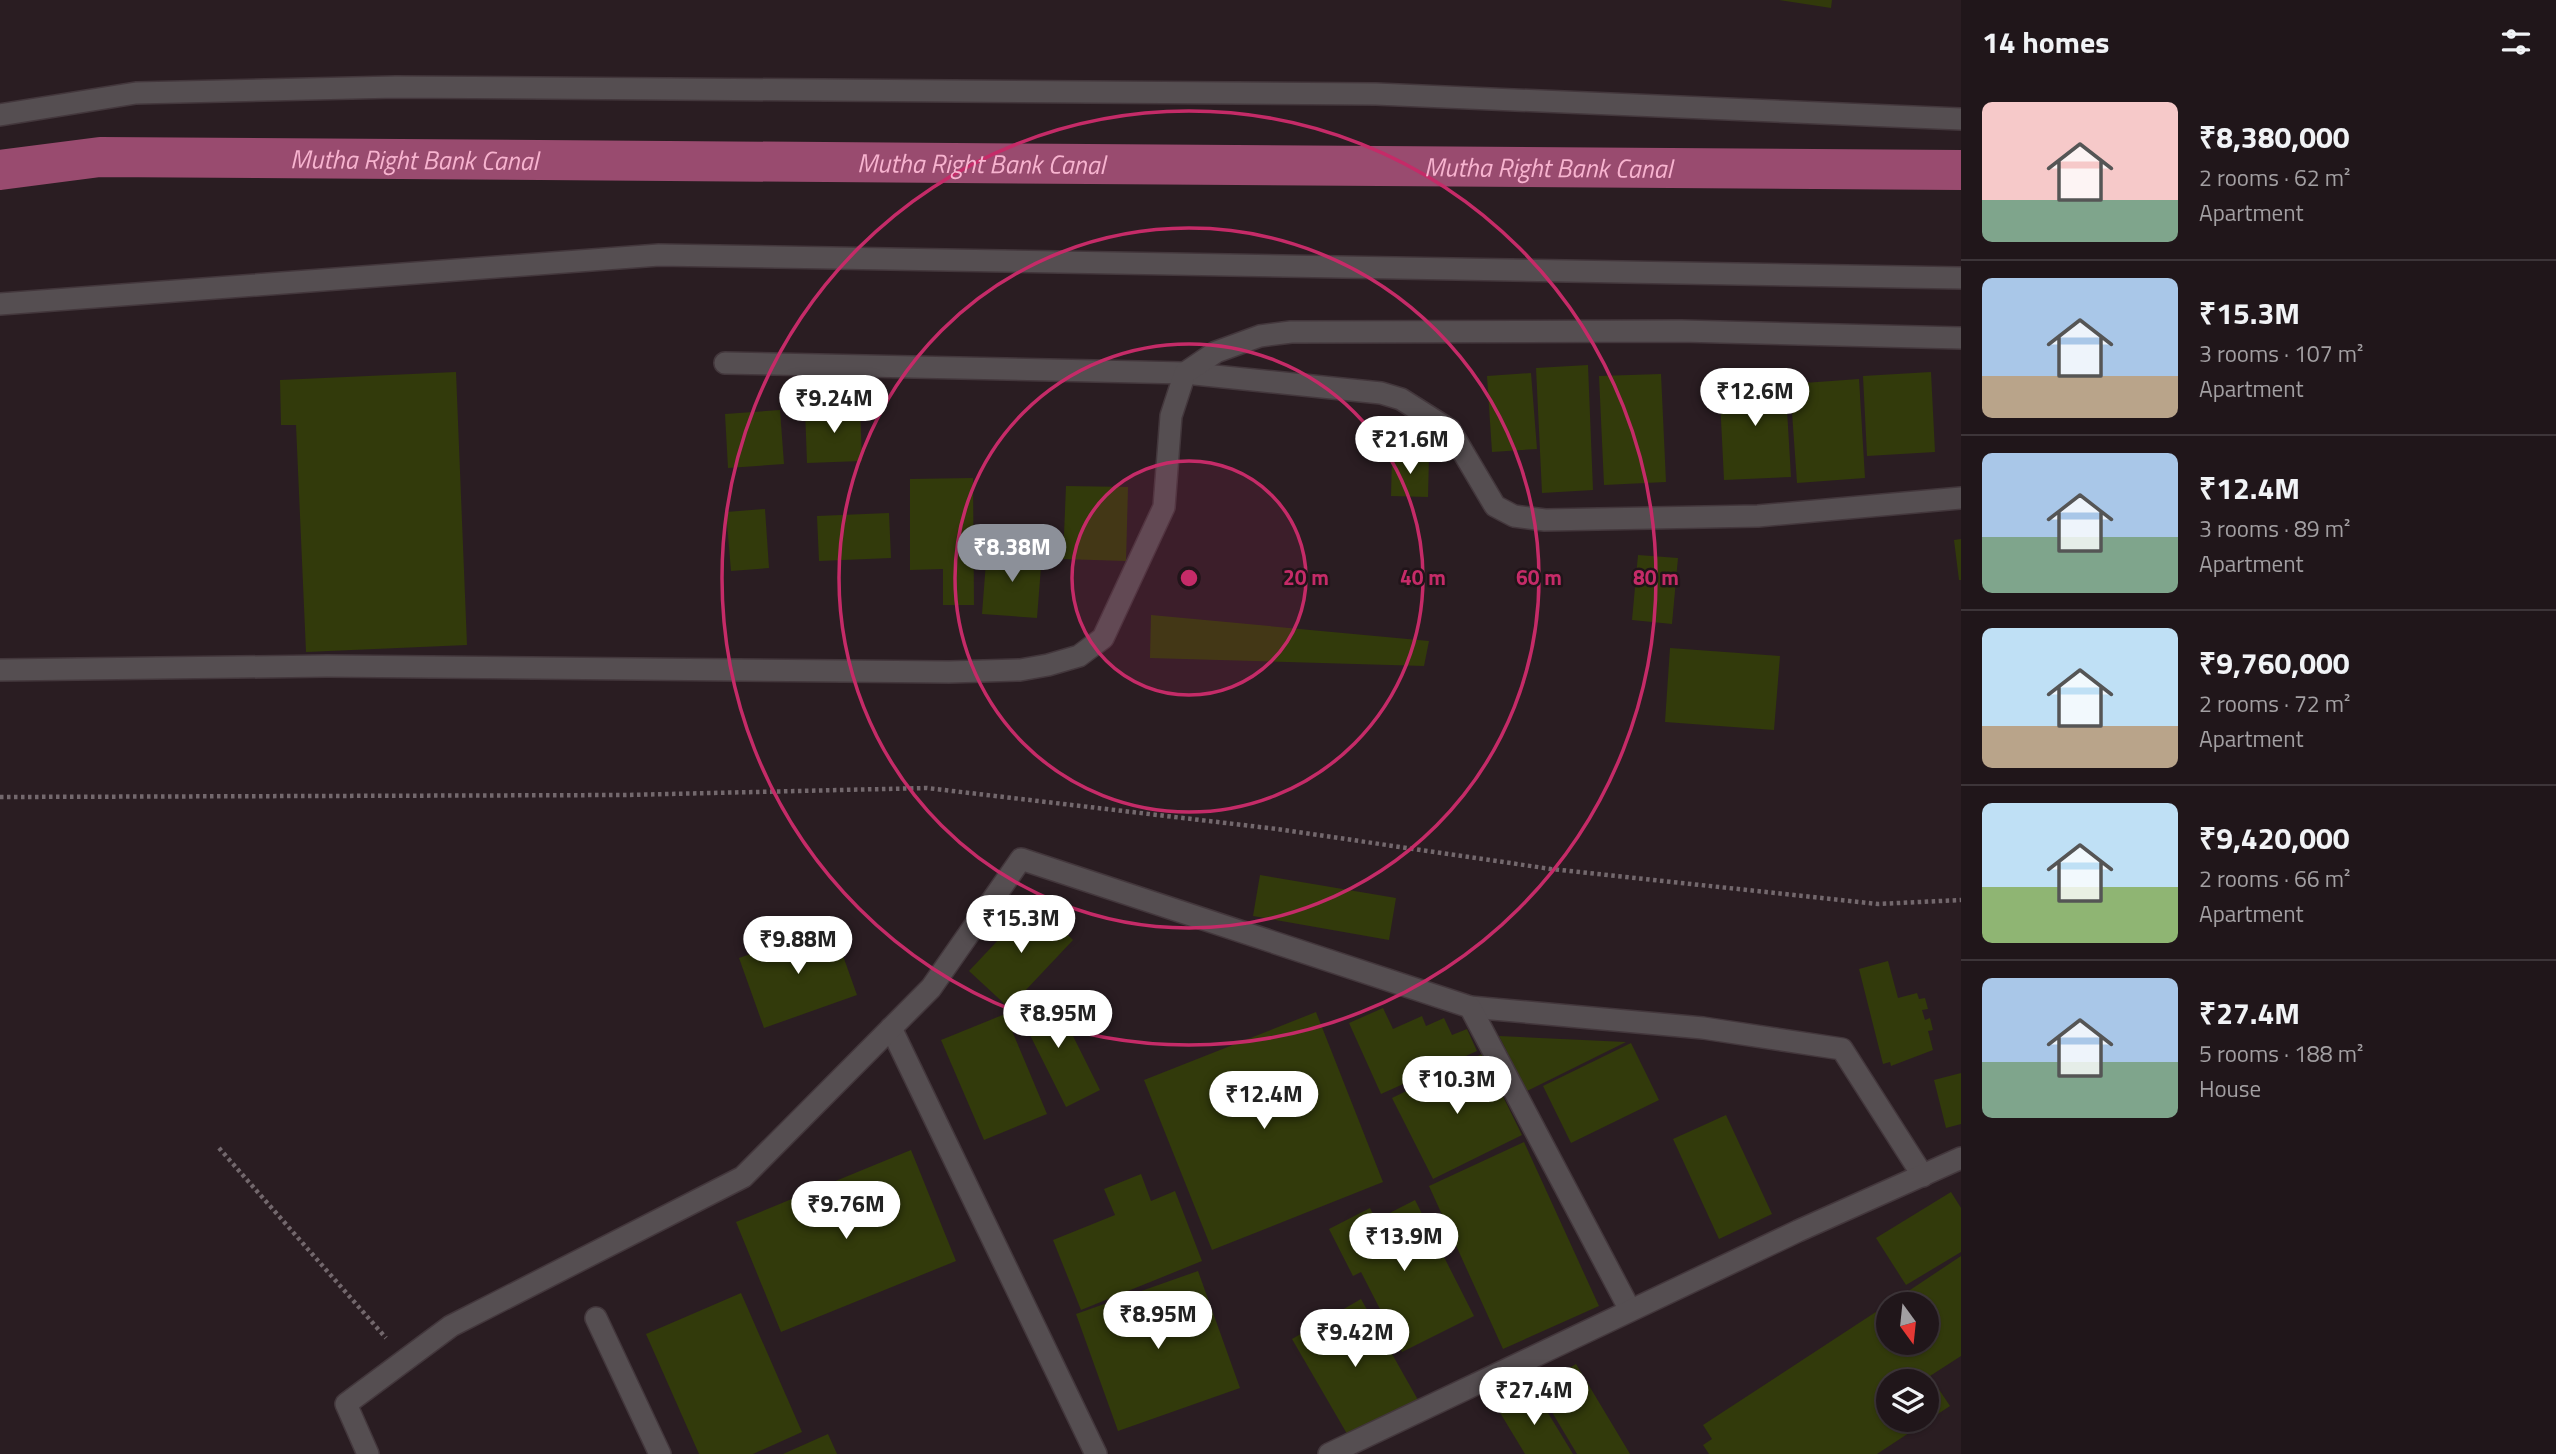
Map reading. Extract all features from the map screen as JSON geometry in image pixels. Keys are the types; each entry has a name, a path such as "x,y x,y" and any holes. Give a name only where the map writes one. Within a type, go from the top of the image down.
{"street":[{"path":"0,115 136,93 396,87 1376,94 1961,120"},
{"path":"0,304 659,255 1961,278"},
{"path":"0,670 327,666 949,672 1020,670 1079,656 1103,638 1164,507 1171,416 1185,373 1216,352 1260,336 1290,332 1681,331 1961,338"},
{"path":"725,363 1185,373 1381,393 1401,399 1450,430 1484,492 1495,506 1514,516 1545,520 1758,516 1961,498"},
{"path":"368,1454 346,1404 451,1326 743,1177 931,988 1021,859 1470,1007 1689,1027 1842,1049 1923,1176"},
{"path":"1470,1007 1630,1310"},
{"path":"891,1028 1096,1454"},
{"path":"1329,1454 1630,1310 1961,1158"},
{"path":"596,1318 660,1454"}],"path":[{"path":"0,797 625,795 927,788 1277,829 1565,871 1878,904 1961,900"},
{"path":"219,1148 405,1360"}],"building":[{"path":"1779,0 1832,0 1831,8"},
{"path":"1588,365 1593,490 1542,493 1536,368"},
{"path":"456,372 467,645 306,652 296,425 281,425 280,380"},
{"path":"1931,372 1935,452 1867,456 1863,376"},
{"path":"1531,373 1537,449 1492,452 1487,376"},
{"path":"1661,374 1666,482 1604,485 1599,376"},
{"path":"1785,376 1791,477 1724,480 1719,379"},
{"path":"1859,379 1865,478 1797,483 1790,384"},
{"path":"860,407 862,461 807,463 805,409"},
{"path":"780,410 784,464 728,468 725,414"},
{"path":"1392,456 1429,456 1428,497 1391,496"},
{"path":"973,478 974,605 943,605 943,569 910,570 910,479"},
{"path":"1066,486 1128,487 1126,561 1063,559"},
{"path":"765,509 769,568 731,571 726,512"},
{"path":"889,513 891,558 819,561 817,516"},
{"path":"1961,539 1961,580 1959,580 1954,540"},
{"path":"987,549 1042,554 1037,618 982,614"},
{"path":"1638,555 1678,558 1672,624 1632,620"},
{"path":"1151,615 1429,641 1424,666 1150,658"},
{"path":"1670,648 1780,656 1774,730 1665,722"},
{"path":"1260,875 1396,898 1389,940 1253,916"},
{"path":"1034,902 1073,940 1009,1008 969,971"},
{"path":"832,925 857,995 764,1028 739,958"},
{"path":"1888,961 1898,998 1917,993 1919,999 1925,998 1928,1009 1922,1010 1925,1020 1930,1018 1933,1030 1928,1031 1933,1050 1891,1066 1890,1062 1883,1064 1859,969"},
{"path":"1051,992 1100,1090 1066,1107 1017,1009"},
{"path":"1383,1008 1393,1029 1422,1016 1426,1026 1444,1018 1452,1035 1467,1029 1477,1051 1381,1094 1349,1023"},
{"path":"1316,1012 1383,1182 1212,1250 1144,1080"},
{"path":"1005,1014 1047,1114 984,1140 941,1040"},
{"path":"1499,1036 1626,1042 1527,1091"},
{"path":"1631,1043 1659,1100 1571,1143 1543,1086"},
{"path":"1482,1054 1522,1135 1433,1179 1392,1098"},
{"path":"1961,1073 1961,1124 1946,1128 1934,1080"},
{"path":"1726,1115 1772,1214 1719,1239 1673,1139"},
{"path":"1524,1142 1599,1306 1503,1349 1429,1186"},
{"path":"911,1150 956,1261 781,1332 736,1222"},
{"path":"1141,1174 1151,1201 1175,1191 1202,1261 1081,1310 1053,1240 1115,1215 1104,1189"},
{"path":"1951,1192 1961,1208 1961,1252 1906,1285 1876,1238"},
{"path":"1415,1200 1474,1316 1402,1352 1361,1272 1353,1276 1329,1229 1370,1208 1376,1220"},
{"path":"1961,1256 1961,1356 1939,1370 1876,1369 1876,1432 1910,1432 1877,1454 1709,1454 1703,1445 1712,1439 1703,1425 1876,1312 1876,1355 1939,1355 1939,1292 1907,1292"},
{"path":"1198,1271 1240,1388 1118,1431 1076,1314"},
{"path":"741,1293 802,1432 753,1454 699,1454 646,1334"},
{"path":"1361,1299 1418,1400 1350,1439 1292,1339"},
{"path":"1576,1364 1630,1454 1577,1454 1537,1387"},
{"path":"1534,1390 1573,1454 1525,1454 1499,1411"},
{"path":"1939,1390 1950,1406 1939,1413"},
{"path":"828,1434 837,1454 783,1454"}],"waterway":[{"name":"Mutha Right Bank Canal","path":"0,170 100,157 1961,170"}]}
